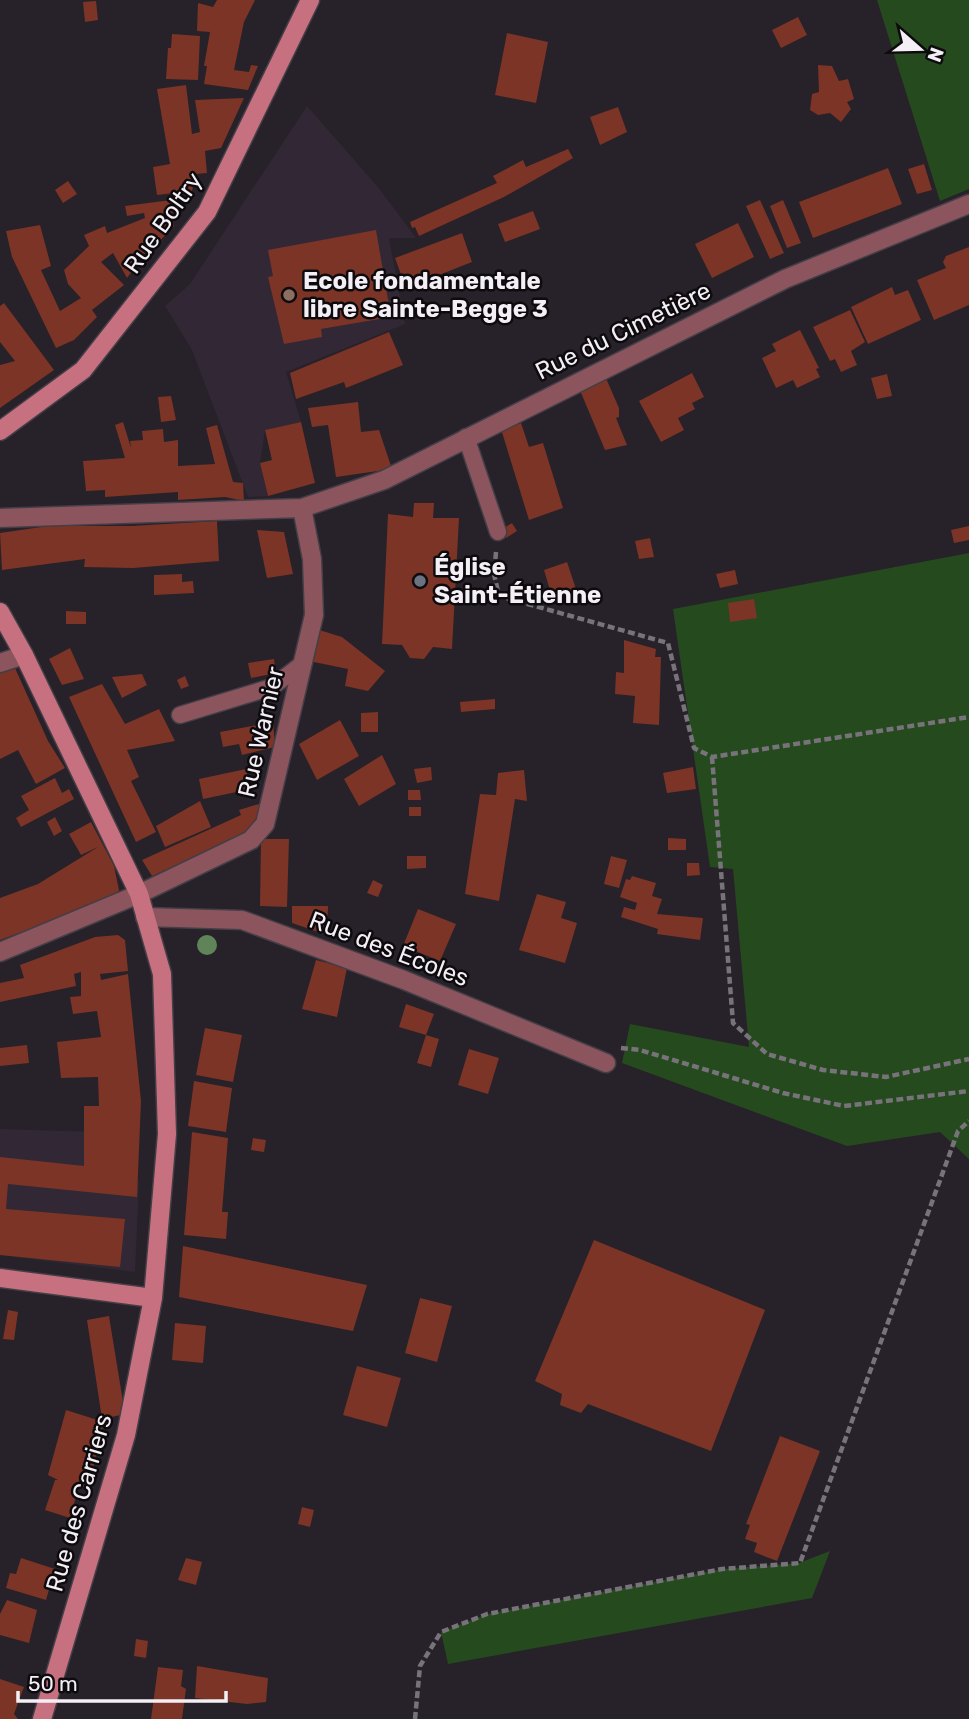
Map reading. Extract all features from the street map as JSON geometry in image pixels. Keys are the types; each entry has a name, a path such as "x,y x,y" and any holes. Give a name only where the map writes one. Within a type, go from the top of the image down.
{"street":[{"name":"Rue Boltry","path":"0,432 83,370 207,212 310,0"},
{"name":"Rue du Cimetière","path":"0,518 302,508 384,480 472,433 785,278 969,204"},
{"name":"Rue Warnier","path":"0,952 139,894 251,840 265,824 314,614 312,559 302,508"},
{"path":"0,612 24,655 139,894 162,974 167,1135 153,1298 0,1278"},
{"path":"0,663 24,655"},
{"name":"Rue des Écoles","path":"145,917 242,920 404,980 606,1063"},
{"name":"Rue des Carriers","path":"42,1719 126,1436 153,1298"}],"lane":[{"path":"472,433 498,532"},
{"path":"180,715 272,687 302,664"}],"path":[{"path":"498,532 494,574 499,596 668,643 694,748 712,757 969,717"},
{"path":"712,757 733,1023 767,1054 823,1070 886,1077 969,1059"},
{"path":"617,1047 640,1051 783,1093 844,1106 969,1091"},
{"path":"415,1719 420,1666 441,1632 487,1614 709,1571 800,1563 958,1131 969,1121"}],"shaded area":[{"name":"Ecole fondamentale libre Sainte-Begge 3","path":"307,106 378,187 416,238 389,238 405,324 286,372 301,422 265,430 260,463 268,496 248,497 192,350 165,306 190,284"},
{"path":"0,1129 98,1132 98,1177 139,1181 135,1272 0,1255"}],"green space":[{"path":"877,0 969,0 969,189 940,201"},
{"path":"969,553 969,1159 940,1132 847,1146 622,1063 630,1024 749,1047 733,869 710,867 673,609"},
{"path":"830,1551 812,1598 448,1664 441,1632 487,1614 722,1569 799,1563"}],"building":[{"path":"217,0 255,0 244,22 234,70 249,72 251,65 258,66 248,90 204,84 210,32 197,31 198,3 213,7"},
{"path":"96,1 98,20 85,22 83,2"},
{"path":"798,17 807,35 781,48 772,30"},
{"path":"507,33 548,42 536,103 495,95"},
{"path":"172,34 200,36 198,80 166,79 168,48 171,48"},
{"path":"818,65 832,66 839,81 848,79 854,99 847,102 851,109 841,122 830,113 818,115 810,110 812,94 819,92"},
{"path":"186,85 192,134 200,132 195,100 244,98 221,148 205,151 207,173 196,174 192,191 157,195 153,167 170,164 157,89"},
{"path":"618,107 627,132 600,145 590,117"},
{"path":"568,149 573,158 504,197 419,236 415,227 412,228 410,222 497,183 493,176 523,160 526,167"},
{"path":"924,164 932,190 917,194 908,169"},
{"path":"888,168 902,204 813,238 799,202"},
{"path":"68,181 77,194 63,203 55,190"},
{"path":"171,200 174,226 150,251 149,248 127,278 113,253 101,262 124,285 92,310 97,317 74,340 56,348 12,257 6,231 40,225 51,266 41,270 60,311 81,298 68,284 64,270 89,246 84,235 105,226 107,233 145,218 144,213 127,216 125,206"},
{"path":"760,200 784,253 770,259 746,206"},
{"path":"783,200 801,243 787,248 770,206"},
{"path":"533,211 540,229 505,242 498,224"},
{"path":"738,223 754,257 712,278 695,244"},
{"path":"376,230 391,317 321,329 322,337 284,344 268,277 273,276 268,250"},
{"path":"462,233 472,262 406,288 395,258"},
{"path":"969,247 969,305 934,320 917,280 946,268 943,262 946,256"},
{"path":"892,287 895,295 908,290 921,320 868,344 851,307"},
{"path":"4,303 54,370 0,408 0,365 15,361 0,342 0,306"},
{"path":"850,310 865,342 851,351 857,365 841,372 835,359 830,361 813,327"},
{"path":"800,330 819,368 816,369 820,377 797,388 793,380 776,388 762,358 776,351 772,344"},
{"path":"389,332 403,365 346,388 344,382 296,399 290,373"},
{"path":"692,373 704,397 692,403 695,409 678,418 684,430 661,442 639,401"},
{"path":"887,374 892,396 877,399 871,378"},
{"path":"605,376 619,408 619,417 616,418 627,445 605,450 579,388"},
{"path":"171,396 176,420 161,422 158,397"},
{"path":"358,402 361,432 379,430 392,469 336,477 328,425 312,427 308,408"},
{"path":"123,422 131,448 130,441 143,440 142,431 163,429 164,442 178,440 178,466 215,464 206,428 217,425 233,482 243,483 244,501 225,497 178,500 178,492 105,497 105,490 86,491 83,461 125,458 115,425"},
{"path":"301,422 315,483 268,496 260,463 272,460 265,430"},
{"path":"521,423 529,447 543,443 563,508 529,520 501,429"},
{"name":"Église Saint-Étienne","path":"414,503 434,503 433,518 459,518 452,649 433,647 424,659 410,658 402,645 382,644 388,514 413,517"},
{"path":"217,521 219,561 133,568 84,567 85,559 2,570 0,533 48,526 131,526"},
{"path":"512,523 517,531 506,538 501,530"},
{"path":"969,526 969,540 954,543 951,530"},
{"path":"257,530 284,532 293,574 267,578"},
{"path":"650,538 654,557 639,559 635,541"},
{"path":"567,562 576,589 552,597 544,570"},
{"path":"735,570 738,584 720,588 716,574"},
{"path":"182,574 182,582 193,581 194,593 154,595 154,575"},
{"path":"754,599 757,618 730,622 728,603"},
{"path":"66,611 86,612 86,624 66,624"},
{"path":"316,629 342,637 385,671 368,691 345,686 348,669 309,661"},
{"path":"624,640 656,649 655,657 661,657 659,725 633,723 635,696 615,694 616,672 624,673"},
{"path":"70,648 84,679 62,685 49,659"},
{"path":"274,659 276,673 251,678 248,663"},
{"path":"15,668 48,741 65,768 36,784 18,750 0,759 0,673"},
{"path":"142,674 147,685 122,698 112,677"},
{"path":"185,676 189,686 181,689 177,680"},
{"path":"102,684 125,724 159,709 175,741 127,750 139,777 131,781 156,832 136,842 69,697"},
{"path":"495,699 495,709 461,712 460,702"},
{"path":"378,712 378,732 361,732 361,713"},
{"path":"340,720 359,756 317,780 299,744"},
{"path":"273,722 275,747 242,755 239,744 223,747 220,732"},
{"path":"382,755 396,784 359,806 344,779"},
{"path":"431,767 432,780 417,783 414,769"},
{"path":"693,767 696,789 667,793 663,773"},
{"path":"246,769 251,789 203,799 199,779"},
{"path":"524,770 527,801 515,799 499,901 465,894 480,794 496,795 498,773"},
{"path":"55,778 62,793 69,789 74,799 21,827 16,818 29,810 21,796"},
{"path":"408,790 420,790 421,800 408,800"},
{"path":"200,801 211,827 165,847 156,826"},
{"path":"262,803 251,832 152,876 142,860 241,815 239,810"},
{"path":"409,807 421,807 421,816 409,816"},
{"path":"55,817 62,831 54,836 47,822"},
{"path":"91,822 114,866 119,890 116,897 0,940 0,898 38,884 98,847 81,855 69,834"},
{"path":"668,838 686,839 686,850 668,850"},
{"path":"261,839 289,839 287,907 260,906"},
{"path":"407,856 426,856 426,868 407,869"},
{"path":"611,856 627,860 619,888 604,884"},
{"path":"687,863 699,863 700,875 687,876"},
{"path":"632,876 656,883 652,896 662,899 657,914 703,918 700,940 657,934 658,929 621,917 624,907 635,910 637,903 620,897 626,879 630,880"},
{"path":"373,880 383,885 378,897 367,893"},
{"path":"537,894 566,902 561,918 577,923 565,963 519,950"},
{"path":"292,906 328,906 327,935 292,923"},
{"path":"418,909 456,924 440,961 403,946"},
{"path":"118,935 125,940 128,971 100,974 101,980 128,974 141,1101 137,1197 8,1184 6,1209 125,1219 120,1267 0,1255 0,1157 84,1166 84,1106 99,1106 98,1077 61,1078 57,1042 101,1037 97,1011 73,1014 70,997 81,996 81,972 74,974 76,986 0,1002 0,983 24,978 20,965 95,937"},
{"path":"316,960 347,968 337,1017 302,1009"},
{"path":"406,1004 434,1014 426,1035 399,1027"},
{"path":"205,1028 242,1035 233,1082 196,1075"},
{"path":"426,1035 439,1039 431,1067 417,1063"},
{"path":"27,1045 29,1063 0,1066 0,1048"},
{"path":"469,1049 499,1058 488,1094 458,1085"},
{"path":"194,1081 232,1088 226,1132 188,1126"},
{"path":"192,1132 228,1138 222,1212 228,1212 226,1239 184,1235"},
{"path":"253,1138 266,1140 264,1152 251,1150"},
{"path":"594,1240 765,1310 711,1451 588,1404 581,1413 560,1405 562,1394 535,1381"},
{"path":"183,1246 367,1285 353,1331 179,1297"},
{"path":"420,1298 452,1306 437,1362 405,1353"},
{"path":"8,1310 18,1312 14,1340 3,1339"},
{"path":"109,1316 125,1414 102,1419 87,1320"},
{"path":"175,1323 206,1326 203,1363 172,1360"},
{"path":"357,1366 401,1378 387,1427 343,1415"},
{"path":"66,1410 104,1422 93,1469 90,1469 84,1487 79,1486 70,1518 45,1510 55,1480 58,1480 48,1475"},
{"path":"780,1436 820,1451 777,1561 754,1552 757,1543 745,1539 750,1525 746,1524"},
{"path":"302,1507 314,1510 310,1527 298,1524"},
{"path":"21,1558 55,1569 46,1600 6,1588 10,1573 16,1574"},
{"path":"186,1558 202,1562 196,1585 178,1580"},
{"path":"7,1600 37,1610 29,1643 0,1635 0,1614"},
{"path":"136,1639 148,1641 146,1658 134,1656"},
{"path":"197,1666 268,1678 266,1702 247,1704 195,1698"},
{"path":"158,1667 183,1670 181,1686 186,1689 182,1719 151,1719"},
{"path":"0,1679 24,1687 14,1714 18,1719 0,1719"}],"place":[{"name":"Ecole fondamentale libre Sainte-Begge 3","path":"289,295"},
{"name":"Église Saint-Étienne","path":"420,581"}]}
